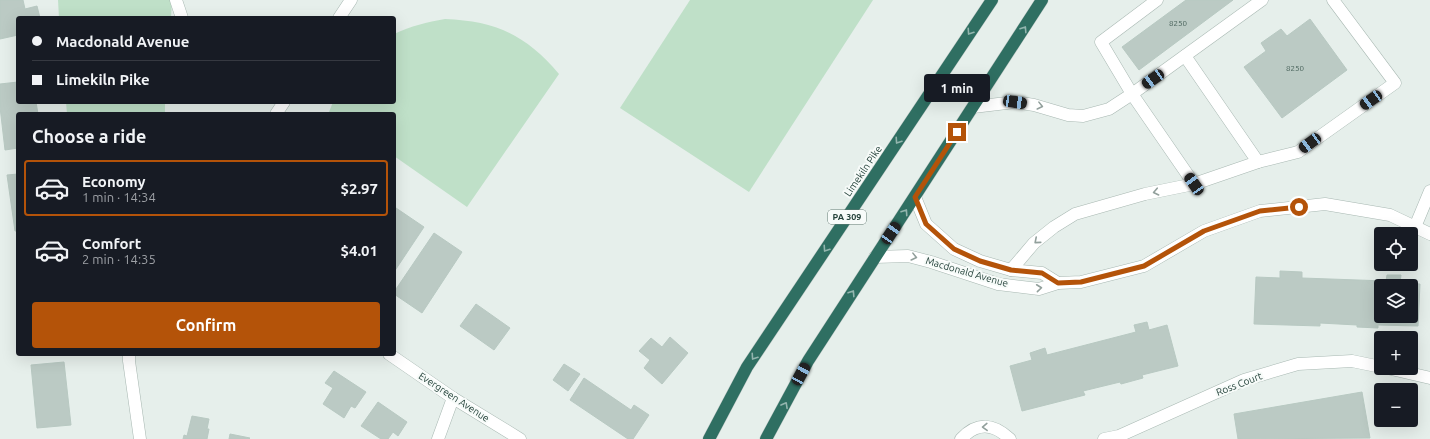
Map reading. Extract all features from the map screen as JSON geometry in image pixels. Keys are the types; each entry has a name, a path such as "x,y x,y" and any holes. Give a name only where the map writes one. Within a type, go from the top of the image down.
{"highway":[{"name":"Limekiln Pike","path":"709,439 747,367 992,0"},
{"path":"766,439 808,361 1042,0"}],"street":[{"path":"176,0 181,16"},
{"path":"340,16 351,0"},
{"path":"1157,0 1101,42 1132,94 1194,184"},
{"path":"973,107 1015,102 1034,105 1068,115 1083,116 1109,109 1262,0"},
{"path":"1011,270 1034,244 1054,227 1075,214 1145,194 1194,184 1258,162 1298,152 1395,83 1333,0"},
{"path":"1185,56 1258,162"},
{"path":"1415,227 1430,191"},
{"name":"Macdonald Avenue","path":"915,197 926,224 954,249 980,261 1011,270 1042,273 1058,283"},
{"name":"Macdonald Avenue","path":"875,256 908,256 1005,285 1039,289 1058,283 1081,282 1144,266 1204,231 1260,211 1325,204 1390,215 1415,227"},
{"name":"Macdonald Avenue","path":"1418,228 1430,234"},
{"name":"Evergreen Avenue","path":"392,356 453,398 520,439"},
{"path":"129,358 140,439"},
{"name":"Ross Court","path":"1104,439 1119,436 1244,380 1298,364 1352,361 1374,366"},
{"path":"1417,375 1430,378"},
{"path":"438,439 453,398"},
{"path":"961,439 969,431 982,426 992,427 1002,431 1010,439"}],"green space":[{"path":"58,0 172,0 171,16 59,16"},
{"path":"690,0 873,0 749,192 620,108"},
{"path":"445,19 463,20 495,27 522,40 534,49 559,74 467,207 396,157 396,112 329,112 332,104 396,104 396,33 432,21"},
{"path":"66,104 165,104 165,112 67,112"}],"building":[{"path":"0,0 23,0 25,9 37,6 40,16 16,16 16,35 0,39"},
{"path":"1186,0 1233,0 1139,70 1122,47"},
{"path":"1310,19 1347,70 1282,118 1244,67 1266,51 1261,43 1281,29 1287,36"},
{"path":"16,82 16,104 36,104 38,112 16,112 16,148 5,150 0,107 0,84"},
{"path":"16,174 16,231 15,231 7,175"},
{"path":"396,208 424,227 396,269"},
{"path":"434,233 462,252 422,313 396,295 396,289"},
{"path":"1280,271 1302,272 1302,278 1374,281 1374,323 1418,323 1418,284 1420,284 1418,326 1378,325 1378,328 1320,323 1320,326 1254,324 1256,277 1280,278"},
{"path":"1387,275 1401,275 1400,279 1386,279"},
{"path":"476,304 510,328 494,350 460,326"},
{"path":"1147,322 1149,330 1167,325 1178,366 1142,375 1143,378 1121,384 1120,382 1083,391 1085,395 1022,411 1010,366 1032,360 1030,353 1045,348 1047,355 1136,332 1134,325"},
{"path":"670,337 688,353 662,384 644,368 650,360 639,351 651,338 662,347"},
{"path":"64,362 71,425 37,428 31,365"},
{"path":"564,364 580,374 568,391 553,380"},
{"path":"334,371 366,392 355,408 351,406 344,418 323,404 333,388 325,383"},
{"path":"584,378 631,410 634,405 649,415 633,439 628,439 570,400"},
{"path":"1362,392 1370,438 1238,439 1234,414"},
{"path":"378,402 407,422 398,436 393,432 388,439 381,439 361,426"},
{"path":"192,416 209,419 207,439 183,439 184,435 187,436"},
{"path":"230,434 250,438 229,439"}],"route":[{"path":"957,132 915,197 926,224 954,249 980,261 1011,270 1042,273 1058,283 1081,282 1144,266 1204,231 1260,211 1299,207"}]}
